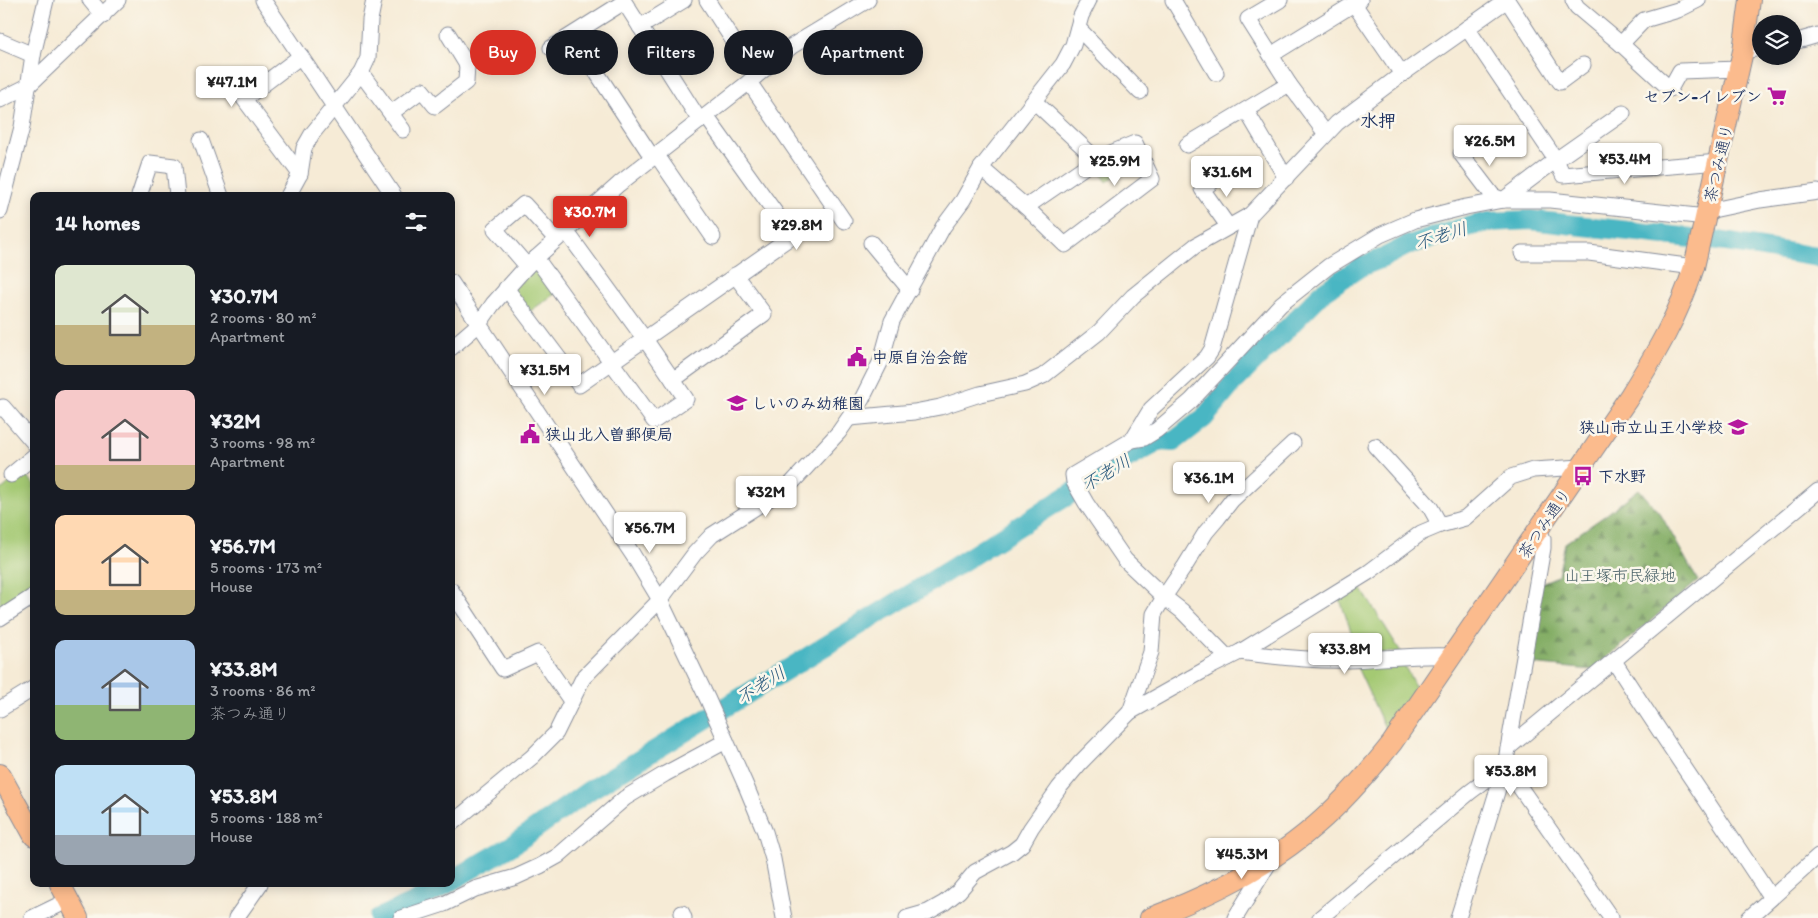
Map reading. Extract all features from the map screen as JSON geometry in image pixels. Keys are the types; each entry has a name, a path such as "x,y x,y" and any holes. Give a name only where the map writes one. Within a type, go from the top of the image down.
{"main road":[{"name":"茶つみ通り","path":"1150,918 1206,895 1241,877 1273,857 1316,825 1351,791 1392,743 1629,397 1662,344 1685,295 1694,267 1719,162 1748,56 1750,0"},
{"path":"0,774 30,829"},
{"path":"65,892 78,918"}],"street":[{"path":"0,211 22,126 33,55 46,0"},
{"path":"90,0 102,16"},
{"path":"0,100 28,86 118,0"},
{"path":"263,0 391,192"},
{"path":"290,192 300,174 304,148 312,134 361,73 368,58 371,12 374,0"},
{"path":"640,28 684,0"},
{"path":"707,0 753,79 844,221"},
{"path":"455,345 479,324 506,288 531,262 654,155 703,119 843,6 868,0"},
{"path":"455,821 532,757 556,733 583,678 660,600 695,553 712,535 789,486 840,432 862,399 881,361 892,320 943,227 963,200 981,168 1063,64 1073,45 1081,16 1089,0"},
{"path":"1173,0 1216,73"},
{"path":"1280,0 1258,6 1248,19 1289,84 1326,134"},
{"path":"850,418 914,412 940,407 980,394 1026,384 1043,376 1099,332 1133,296 1195,246 1250,215 1337,123 1467,28 1487,6 1507,0 1560,82 1583,64"},
{"path":"1573,0 1577,8 1621,44 1670,89 1680,71 1748,56"},
{"path":"1621,44 1644,20 1678,10 1698,0"},
{"path":"506,288 579,385 792,236 703,119 623,1 579,30"},
{"path":"1271,56 1357,2 1402,74"},
{"path":"1078,28 1140,92"},
{"path":"1467,28 1556,160 1563,175 1719,162"},
{"path":"391,112 422,90 435,106 466,82 467,65 448,34"},
{"path":"1802,39 1818,34"},
{"path":"0,40 33,55"},
{"path":"300,174 244,99 301,56"},
{"path":"361,73 403,130"},
{"path":"599,75 713,237"},
{"path":"1187,145 1289,84"},
{"path":"1034,102 1096,159"},
{"path":"1246,110 1286,178"},
{"path":"1503,200 1623,113"},
{"path":"201,140 220,192"},
{"path":"981,168 1026,206 1066,245 1152,178 1135,143 1096,159 1026,206"},
{"path":"1461,154 1493,196 1503,200"},
{"path":"140,192 150,163 174,166 177,192"},
{"path":"1228,226 1202,189 1229,170"},
{"path":"1453,656 1317,660 1234,655 1164,597 1125,560 1086,503 1074,482 1073,475 1132,440 1144,438 1174,416 1191,401 1281,304 1329,266 1380,235 1415,220 1503,200 1550,200 1706,216 1760,200 1818,192"},
{"path":"524,204 561,235 645,340 686,399 654,421 612,363 531,262 494,229 524,204"},
{"path":"1132,440 1151,409 1207,357 1212,349 1250,215"},
{"path":"871,243 910,290"},
{"path":"1522,253 1589,253 1694,267"},
{"path":"673,380 764,314 735,275"},
{"path":"455,288 633,554 660,600 708,700 765,832 773,858 784,918"},
{"path":"0,409 3,407 30,438"},
{"path":"1130,712 1151,652 1154,614 1164,597 1206,532 1232,500 1293,443"},
{"path":"1375,446 1430,507 1440,525"},
{"path":"11,475 30,459"},
{"path":"907,918 928,912 944,903 959,891 975,872 1012,852 1022,844 1040,814 1059,788 1080,763 1130,712 1234,655 1369,572 1421,533 1465,518 1511,477 1525,472 1581,467"},
{"path":"1508,748 1818,491"},
{"path":"1458,918 1505,766 1543,548 1543,539 1539,529"},
{"path":"455,596 503,669 538,653 571,701"},
{"path":"0,618 30,599"},
{"path":"1614,661 1662,737 1712,808 1771,898"},
{"path":"0,709 30,690"},
{"path":"401,918 444,904 475,889 516,877 558,856 625,798 665,774 723,734"},
{"path":"1320,918 1447,811 1505,766"},
{"path":"1505,766 1611,918"},
{"path":"1749,918 1818,856"},
{"path":"1235,918 1273,857"},
{"path":"236,918 258,887"},
{"path":"32,918 65,892"}],"green space":[{"path":"1131,150 1137,159 1107,182 1094,164"},
{"path":"537,267 556,293 529,312 512,289"},
{"path":"23,471 30,479 30,592 0,611 0,491"},
{"name":"山王塚市民緑地","path":"1639,489 1661,515 1698,581 1592,670 1530,664 1541,583 1558,576 1565,543"},
{"path":"1359,585 1401,652 1359,654 1339,597"},
{"path":"1401,659 1417,690 1389,731 1386,730 1356,665"}],"waterway":[{"name":"不老川","path":"455,879 511,846 590,790 922,587 1118,464 1160,441 1173,442 1204,418 1233,383 1323,292 1360,267 1406,246 1458,229 1488,222 1530,220 1719,241 1818,257"},
{"name":"不老川","path":"379,918 413,903 442,887"}],"place":[{"name":"セブン-イレブン","path":"1777,96"},
{"name":"中原自治会館","path":"857,357"},
{"name":"しいのみ幼稚園","path":"737,403"},
{"name":"狭山市立山王小学校","path":"1738,427"},
{"name":"狭山北入曽郵便局","path":"530,434"},
{"name":"下水野","path":"1583,476"}],"district":[{"name":"水押","path":"1378,121"}]}
